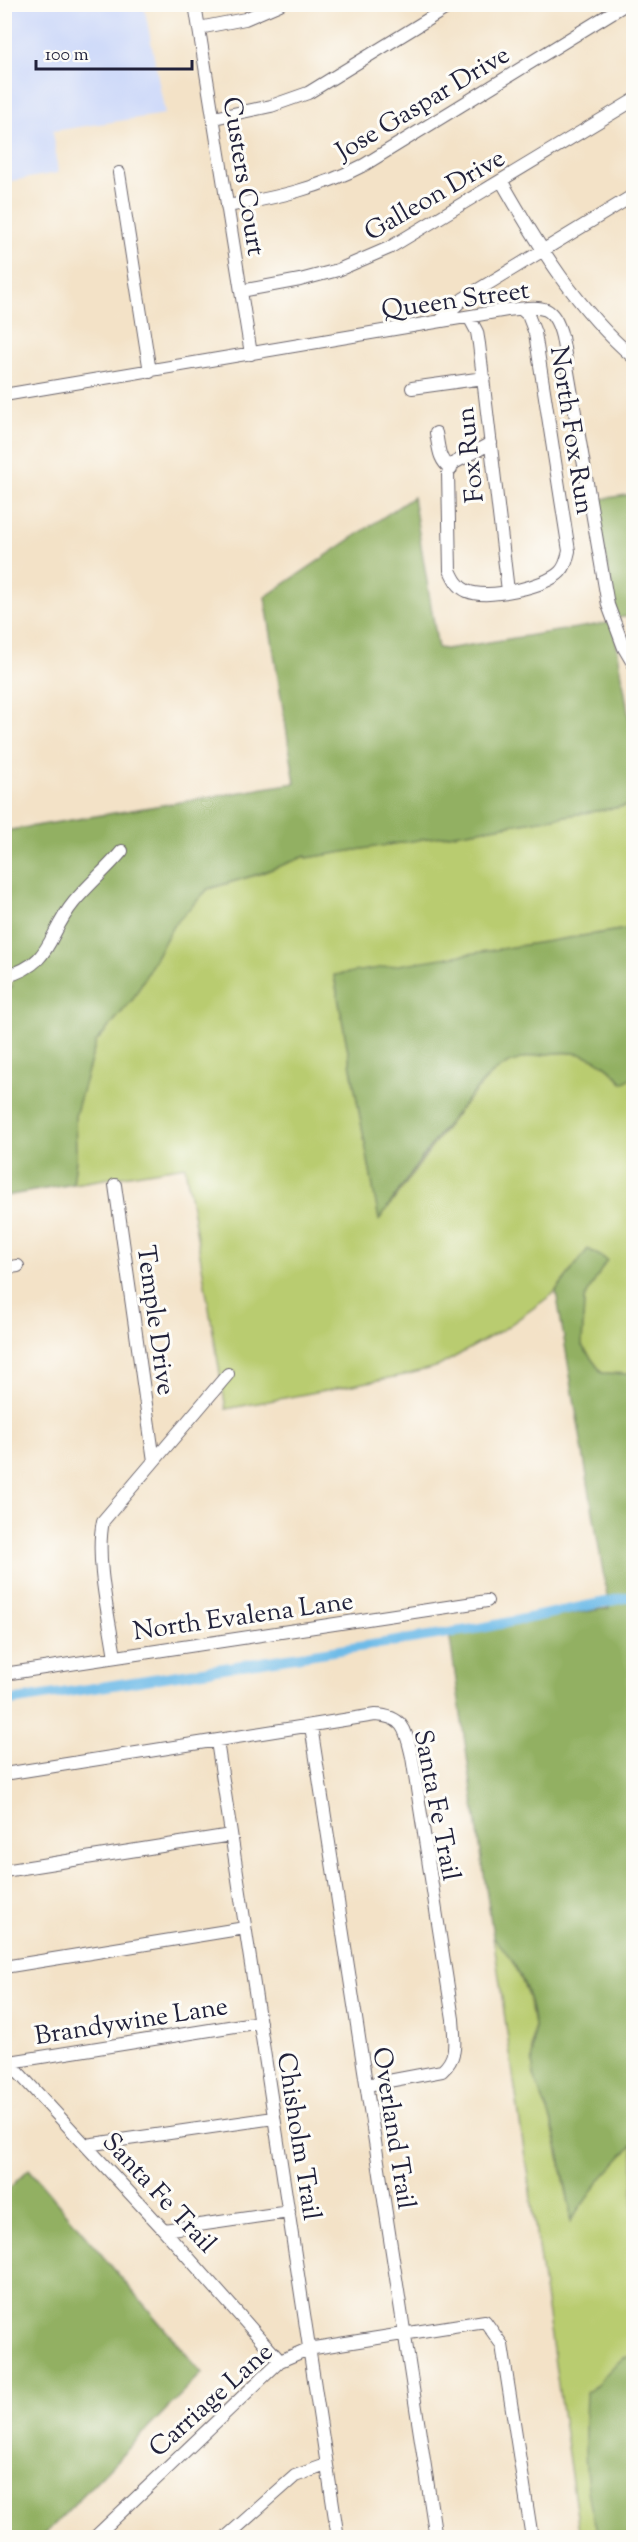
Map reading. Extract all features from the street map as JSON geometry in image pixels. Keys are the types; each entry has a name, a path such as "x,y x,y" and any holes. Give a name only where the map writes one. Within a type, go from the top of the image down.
{"street":[{"name":"Custers Court","path":"195,4 251,354"},
{"path":"199,28 245,20 280,4"},
{"path":"214,118 265,108 308,93 453,4"},
{"name":"Jose Gaspar Drive","path":"227,206 294,194 340,177 364,165 626,4"},
{"name":"Galleon Drive","path":"241,291 300,280 366,259 408,238 633,100"},
{"path":"119,173 150,372"},
{"path":"502,182 543,251 585,310 633,358"},
{"path":"440,322 463,299 633,195"},
{"name":"Queen Street","path":"4,395 520,309 549,310 558,319 608,605 633,665"},
{"name":"North Fox Run","path":"508,591 547,580 558,574 567,562 569,551 535,333 532,321 520,309"},
{"name":"Fox Run","path":"469,317 477,332 484,378 508,591"},
{"path":"412,388 484,378"},
{"path":"436,433 440,457 450,469"},
{"path":"491,443 454,463 448,473 450,570 454,581 464,590 476,594 508,591"},
{"path":"4,977 32,967 43,954 76,900 122,851"},
{"name":"Temple Drive","path":"115,1185 154,1461"},
{"path":"4,1268 18,1266"},
{"path":"115,1657 102,1557 100,1532 103,1521 228,1374"},
{"name":"North Evalena Lane","path":"4,1674 487,1601"},
{"name":"Santa Fe Trail","path":"4,1774 375,1715 388,1715 399,1722 406,1732 444,1962 455,2053 451,2064 442,2071 367,2085"},
{"name":"Overland Trail","path":"311,1726 436,2538"},
{"name":"Chisholm Trail","path":"217,1741 338,2538"},
{"path":"4,1870 231,1835"},
{"path":"4,1967 245,1928"},
{"name":"Brandywine Lane","path":"7,2060 260,2022"},
{"name":"Santa Fe Trail","path":"7,2060 165,2230 278,2364"},
{"path":"86,2145 274,2118"},
{"path":"165,2230 289,2212"},
{"name":"Carriage Lane","path":"94,2538 278,2364 308,2349 485,2321 502,2345 532,2538"},
{"path":"225,2538 295,2476 326,2465"}],"shaded area":[{"path":"5,4 144,5 165,114 53,131 58,173 5,182"}],"green space":[{"path":"633,494 633,616 617,618 595,500"},
{"path":"413,497 438,648 446,649 613,622 633,741 633,805 307,858 306,856 259,874 208,889 173,926 133,999 96,1042 75,1116 76,1159 73,1184 5,1196 4,988 12,987 5,939 5,831 295,783 265,597"},
{"path":"633,805 633,928 334,976 379,1219 467,1101 490,1076 505,1065 533,1056 575,1053 601,1063 622,1083 633,1076 633,1374 602,1373 582,1346 584,1299 606,1260 588,1249 553,1294 504,1329 439,1366 405,1375 226,1409 185,1166 73,1184 76,1159 75,1116 96,1042 133,999 173,926 208,889 259,874 306,856 307,858"},
{"path":"633,928 633,1076 623,1083 601,1063 575,1053 534,1056 505,1065 484,1081 452,1119 379,1220 334,975"},
{"path":"588,1249 607,1260 584,1299 582,1346 602,1373 633,1374 634,2143 600,2180 570,2222 570,2208 555,2133 534,2075 534,2025 530,2000 515,1966 493,1936 449,1632 609,1608 556,1291"},
{"path":"493,1936 506,1950 529,1998 534,2026 532,2050 552,2124 570,2208 570,2221 600,2179 633,2143 633,2356 623,2358 597,2387 585,2418 589,2488 599,2537 580,2537"},
{"path":"29,2169 202,2373 42,2537 5,2537 5,2192"},
{"path":"633,2356 633,2537 599,2537 587,2484 586,2393 620,2361"}],"waterway":[{"path":"4,1702 481,1628 634,1596"}]}
